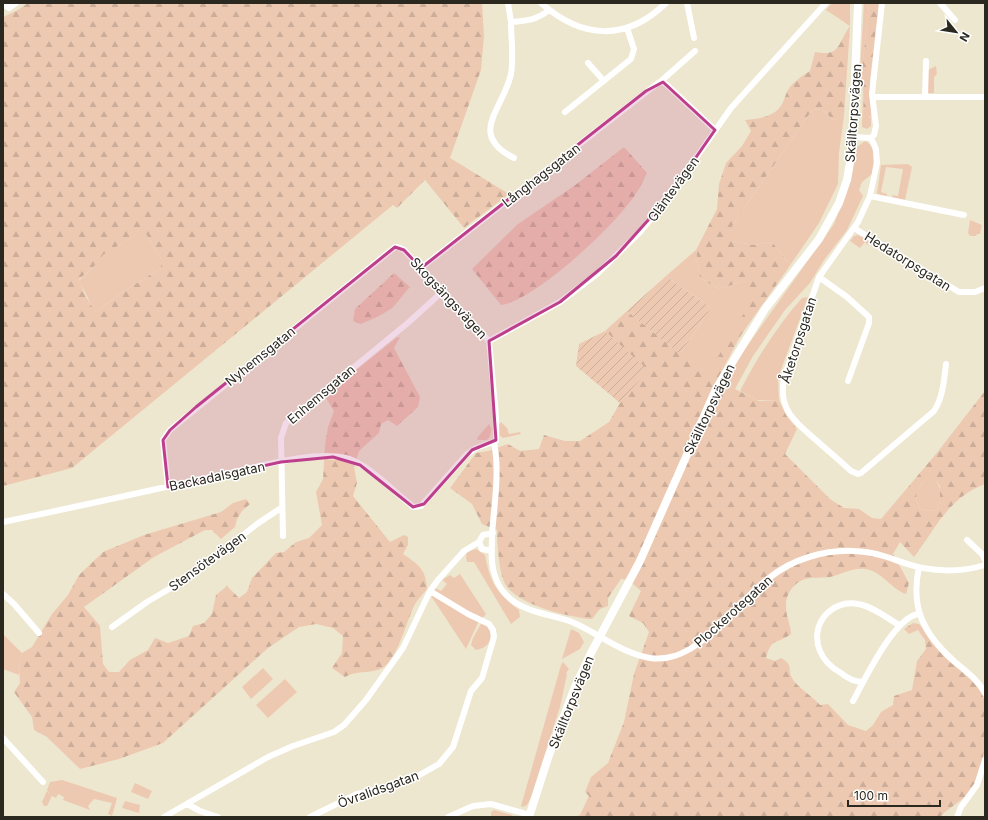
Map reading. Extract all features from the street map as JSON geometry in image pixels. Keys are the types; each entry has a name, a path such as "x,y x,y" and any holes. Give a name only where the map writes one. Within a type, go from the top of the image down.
{"street":[{"path":"3,4 9,8 16,3"},
{"path":"508,3 512,62 510,76 490,126 490,134 492,142 500,151 514,158"},
{"path":"541,3 549,10 567,21 586,29 609,31 627,28 644,21 659,6 666,3"},
{"path":"687,3 694,38"},
{"name":"Gläntevägen","path":"489,341 560,302 616,256 641,232 667,199 714,130 731,108 826,3"},
{"name":"Skälltorpsvägen","path":"529,816 565,712 599,636 640,561 716,389 765,309 819,239 833,215 847,180 853,137 858,3"},
{"path":"853,137 871,138 874,136 876,126 873,97 874,66 882,3"},
{"path":"940,3 956,20"},
{"path":"510,22 533,20 541,17 549,10"},
{"path":"565,112 604,82 633,55 634,49 627,28"},
{"name":"Långhagsgatan","path":"421,268 646,91 660,82 695,50"},
{"path":"925,97 926,61"},
{"path":"588,63 604,82"},
{"path":"660,82 667,85 714,130"},
{"path":"873,97 985,97"},
{"name":"Åketorpsgatan","path":"871,138 876,148 877,163 870,196 854,228 819,277 786,369 782,391 786,408 793,420 851,471 858,474 864,471 934,411 940,403 946,364"},
{"path":"870,196 964,215"},
{"name":"Hedatorpsgatan","path":"854,228 959,292 975,292 985,288"},
{"name":"Nyhemsgatan","path":"168,487 163,440 170,430 394,247 398,247"},
{"name":"Skogsängsvägen","path":"398,247 404,250 489,341 496,416 496,440 494,442 497,476 492,551"},
{"path":"819,277 847,297 869,317 869,323 848,381"},
{"name":"Enhemsgatan","path":"283,536 281,508 281,435 286,423 409,322 443,291"},
{"name":"Backadalsgatan","path":"3,522 281,462 326,457 348,459 373,474 410,504 418,507 424,504 467,454 476,448 494,442"},
{"name":"Stensötevägen","path":"112,628 144,604 191,576 257,524 281,508"},
{"path":"164,817 262,764 286,748 334,732 354,715 367,703 403,648 430,591 438,580 464,551 479,542 483,535 493,533"},
{"path":"967,540 982,554 985,560"},
{"path":"479,542 482,549 492,551"},
{"name":"Plockerotegatan","path":"492,551 492,565 495,577 502,589 514,601 526,608 571,622 638,655 652,658 670,657 694,646 770,576 789,564 805,558 830,552 858,551 881,555 919,567 952,570 985,565"},
{"path":"919,567 915,596 918,614 929,634 941,649 983,687 985,693"},
{"name":"Övralidsgatan","path":"310,817 358,794 389,787 416,777 439,764 453,747 471,691 482,678 494,637 493,630 489,624 468,614 430,591"},
{"path":"3,594 39,632"},
{"path":"863,682 845,677 824,658 820,651 817,637 822,619 830,610 840,604 858,604 875,610 899,625"},
{"path":"852,701 899,625 913,615 918,614"},
{"path":"3,738 43,782"},
{"path":"957,817 958,810 983,777 985,760"},
{"path":"187,804 200,811 218,817"},
{"path":"448,817 473,806 491,804 529,816"}],"highlighted area":[{"path":"663,82 715,130 667,199 616,256 560,302 489,341 496,440 472,450 424,504 413,507 360,465 333,457 281,462 168,487 163,440 170,430 196,407 395,247 404,250 421,268 646,91"}],"green space":[{"path":"28,3 482,3 484,36 481,70 450,158 509,194 464,228 425,180 397,208 393,205 72,468 3,486 3,17 18,10","holes":["137,234 146,234 161,259 161,268 95,312 84,293 79,279 91,270 103,255"]},
{"path":"832,3 850,3 850,26 826,10"},
{"path":"864,3 869,3 861,78 860,71"},
{"path":"869,3 879,3 870,80 871,116 867,118 863,115 864,88 861,79"},
{"path":"850,26 844,116 833,120 822,109 812,110 732,226 732,241 754,245 772,242 791,264 741,335 717,380 759,401 779,400 786,415 797,429 785,454 830,499 844,508 859,509 872,518 881,519 936,454 985,391 985,484 972,490 952,506 914,557 900,542 893,554 909,583 906,594 901,592 881,576 871,570 865,569 852,570 830,577 805,579 793,586 788,594 786,603 786,611 791,634 773,644 768,651 766,658 775,661 781,658 785,660 789,665 794,681 813,699 820,705 828,704 848,725 866,731 873,725 881,712 893,705 894,696 912,690 917,661 926,649 925,640 918,630 909,634 904,629 913,623 919,624 940,652 973,682 982,694 985,702 985,738 979,775 974,786 967,795 940,817 574,817 580,815 589,796 585,792 591,777 608,763 624,722 634,674 649,632 643,623 629,616 641,591 628,580 621,579 608,598 608,606 600,609 592,619 559,613 524,600 514,594 504,582 499,560 497,530 482,524 472,504 450,488 476,453 488,451 508,444 520,451 539,449 544,435 565,441 580,441 609,422 620,403 647,370 605,331 627,311 707,375 746,310 751,295 744,281 719,289 700,278 696,250 717,209 719,184 726,163 742,146 751,131 745,120 764,117 777,110 790,87 798,79 810,71 815,52 830,53 834,51","holes":["924,481 936,481 940,486 940,502 937,511 921,510 916,498 917,491"]},
{"path":"936,66 937,74 934,77 934,93 928,93 928,70"},
{"path":"861,80 864,88 863,114 870,118 871,116 871,126 867,129 862,127 863,91"},
{"path":"822,109 833,120 844,116 839,153 838,184 819,223 791,264 772,242 754,245 732,241 732,226 812,110"},
{"path":"865,141 869,143 873,151 872,174 862,182 859,190 863,196 847,230 824,260 810,283 785,310 753,356 735,389 723,383 735,363 834,224 848,188 857,147"},
{"path":"624,147 647,173 638,190 627,205 595,240 554,275 534,290 516,300 501,305 472,269 518,224 574,186"},
{"path":"908,164 912,167 905,200 892,197 893,195 898,196 903,169 886,167 881,192 887,194 887,196 877,194 881,165"},
{"path":"970,220 982,225 980,234 970,236 968,233"},
{"path":"137,234 146,234 161,259 161,268 95,312 92,310 89,299 79,280 91,270 102,255"},
{"path":"858,235 871,242 868,245 865,242 860,248 850,241 854,236"},
{"path":"696,250 700,278 719,289 744,281 751,295 750,302 740,323 707,376 680,354 711,308 666,276"},
{"path":"394,273 410,287 393,307 377,317 361,324 353,321 355,309"},
{"path":"666,276 711,308 680,354 627,311"},
{"path":"808,297 778,378 779,400 757,400 740,391 760,354 776,331 802,298"},
{"path":"605,331 648,370 620,403 576,366 579,344"},
{"path":"400,337 394,348 420,397 418,407 397,426 388,420 381,424 379,433 359,451 354,467 357,483 353,496 390,542 404,535 408,537 408,545 403,554 417,564 425,576 427,589 414,606 397,648 389,662 384,667 374,671 355,673 345,677 332,668 342,653 343,636 333,628 316,624 299,627 268,648 163,743 119,759 80,769 47,737 34,730 32,717 14,692 20,683 19,667 22,653 32,647 52,614 68,595 79,575 103,552 144,535 221,512 233,503 246,499 250,504 242,511 237,519 235,527 221,539 212,530 205,530 154,557 84,607 100,626 103,664 109,672 119,672 130,660 148,650 155,638 168,643 189,636 193,626 204,623 212,614 216,595 227,586 239,598 247,592 252,578 276,553 284,552 296,542 309,538 322,525 316,492 323,479 325,445 328,427 334,411 326,398 329,392 396,338"},
{"path":"501,422 507,428 509,434 520,432 521,434 503,438 500,436 499,425"},
{"path":"489,424 491,430 487,440 478,440 477,438"},
{"path":"924,481 936,481 940,488 941,496 937,511 921,510 917,502 917,491"},
{"path":"476,549 485,555 489,573 500,593 519,610 520,617 511,624 474,562 467,562 467,552"},
{"path":"460,574 486,614 478,623 466,649 431,596 435,588 441,591 447,584 442,580 450,575 454,578"},
{"path":"482,622 488,625 490,630 490,641 485,647 476,650 471,645 473,638"},
{"path":"571,629 579,633 584,642 580,649 562,659"},
{"path":"3,634 22,653 19,675 3,669"},
{"path":"563,662 569,669 566,673 560,707 531,797 527,805 523,807 521,806"},
{"path":"263,668 273,679 251,699 242,687"},
{"path":"285,679 297,692 268,718 256,705"},
{"path":"62,780 117,798 112,816 108,814 112,803 94,799 88,806 90,810 63,800 64,797 58,794 56,798 52,796 47,806 44,806 42,802 47,791 51,796 47,790 50,782"},
{"path":"135,783 152,791 148,799 131,792"},
{"path":"125,801 140,805 139,813 122,808"},
{"path":"494,810 512,815 513,817 491,817 491,812"}]}
